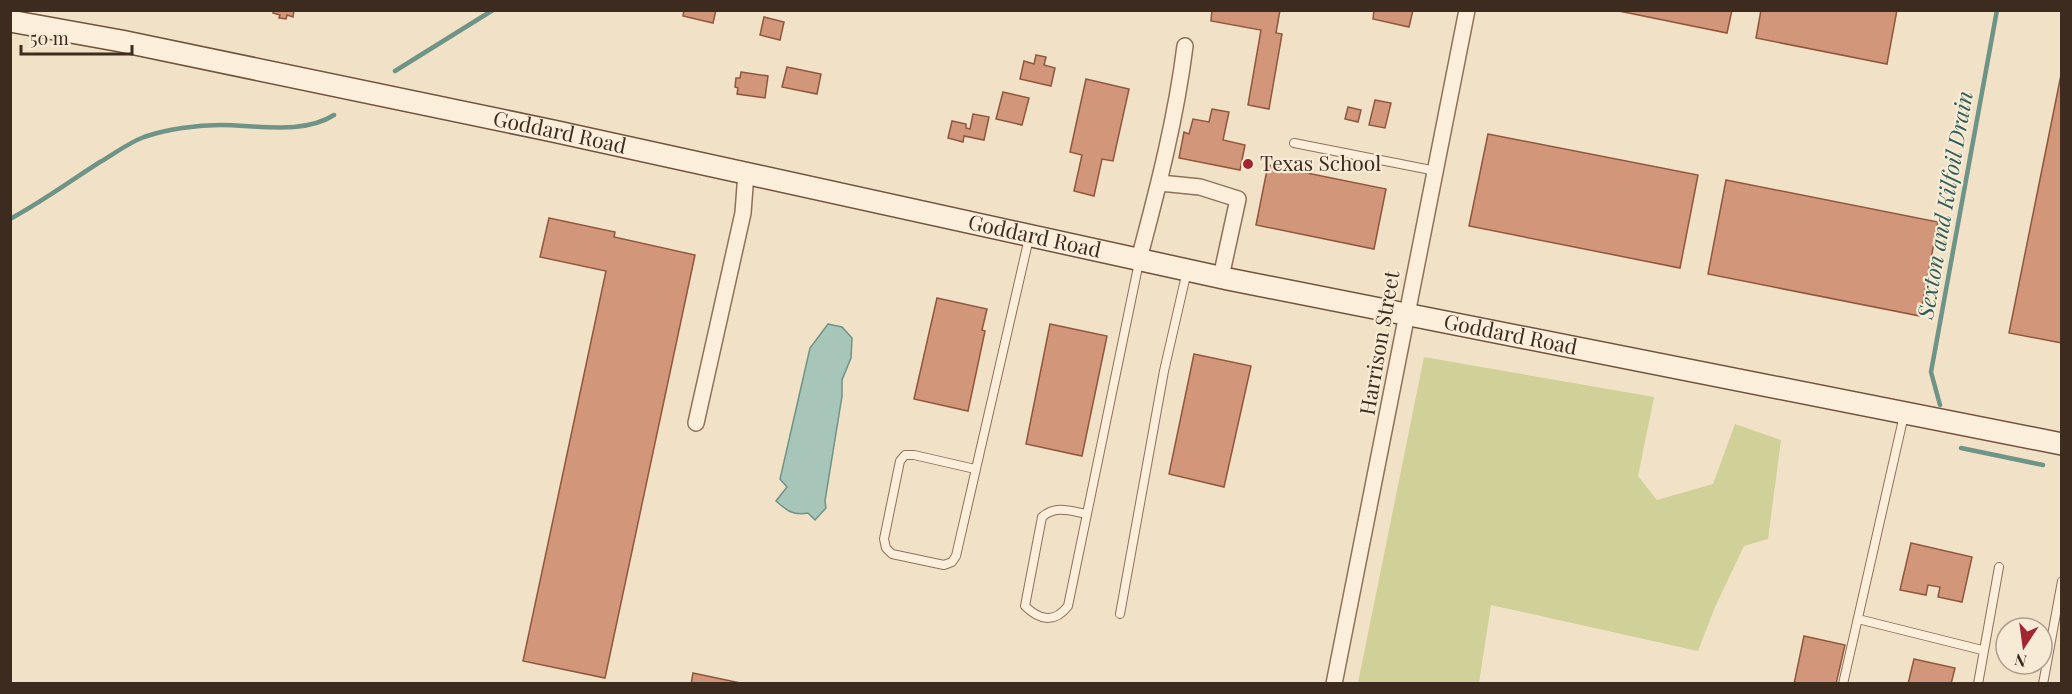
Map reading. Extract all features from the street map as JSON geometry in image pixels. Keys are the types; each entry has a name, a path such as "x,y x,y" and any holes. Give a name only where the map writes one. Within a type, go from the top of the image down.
{"main road":[{"name":"Goddard Road","path":"10,21 121,41 746,173 1221,277 2061,444"}],"street":[{"name":"Harrison Street","path":"1334,684 1467,10"},
{"path":"1139,259 1160,183 1179,94 1185,46"},
{"path":"696,423 743,213 746,173"},
{"path":"1160,183 1200,187 1238,199 1221,277"}],"lane":[{"path":"1294,143 1436,171"},
{"path":"975,469 915,455 905,455 900,461 888,517 884,539 886,548 892,554 944,565 952,562 956,556 1029,234"},
{"path":"1087,514 1059,509 1049,511 1042,517 1025,606 1035,616 1051,618 1061,615 1068,606 1122,351 1139,259"},
{"path":"1120,614 1164,371 1188,270"},
{"path":"1843,684 1904,413"},
{"path":"1978,684 1982,650 1999,567"},
{"path":"2043,684 2061,581"},
{"path":"1858,619 1982,650"}],"green space":[{"path":"1424,357 1654,397 1638,476 1657,500 1713,484 1735,424 1781,440 1768,539 1744,546 1715,607 1698,651 1491,605 1479,683 1358,683"}],"shaded area":[{"path":"828,324 842,327 852,338 851,358 842,380 842,396 825,501 826,508 815,520 808,513 790,512 776,501 787,487 780,479 810,348"}],"building":[{"path":"274,10 294,10 293,17 287,15 286,19 279,18 280,15 273,13"},
{"path":"684,10 716,10 713,23 683,16"},
{"path":"1212,10 1280,10 1276,33 1282,34 1269,109 1248,105 1261,30 1211,21"},
{"path":"1374,10 1413,10 1409,27 1373,19"},
{"path":"1614,10 1732,10 1727,33"},
{"path":"1761,10 1897,10 1887,64 1756,38"},
{"path":"764,17 784,22 780,40 760,35"},
{"path":"1036,55 1046,57 1044,65 1055,68 1051,86 1020,79 1024,61 1034,64"},
{"path":"787,67 821,74 817,94 782,87"},
{"path":"2062,70 2062,343 2009,333"},
{"path":"741,72 768,76 765,98 737,94 736,78 740,78"},
{"path":"1086,79 1129,89 1113,161 1102,159 1094,196 1074,191 1082,155 1070,152"},
{"path":"1003,92 1029,98 1022,125 996,119"},
{"path":"1375,100 1391,103 1385,128 1369,125"},
{"path":"1348,107 1361,110 1358,122 1345,119"},
{"path":"1212,109 1229,112 1223,140 1245,145 1240,170 1179,158 1184,132 1189,134 1193,119 1209,122"},
{"path":"973,114 989,117 984,140 964,136 963,142 948,138 952,121 966,124 966,128 970,129"},
{"path":"1488,134 1698,175 1680,268 1469,226"},
{"path":"1268,165 1386,189 1374,249 1256,225"},
{"path":"1726,180 1938,222 1920,316 1708,274"},
{"path":"549,218 615,232 614,237 695,255 605,678 523,661 606,271 540,257"},
{"path":"937,298 987,309 982,330 985,331 968,411 914,399"},
{"path":"1050,324 1107,336 1082,456 1026,444"},
{"path":"1194,354 1251,366 1224,487 1169,474"},
{"path":"1911,543 1972,557 1962,602 1938,597 1940,587 1928,585 1926,595 1900,590"},
{"path":"1804,636 1845,645 1836,684 1794,684"},
{"path":"1914,659 1955,668 1951,684 1908,684"},
{"path":"693,673 745,684 691,684"}],"waterway":[{"name":"Sexton and Kilfoil Drain","path":"395,71 493,10"},
{"name":"Sexton and Kilfoil Drain","path":"1940,405 1931,372 1997,10"},
{"name":"Sexton and Kilfoil Drain","path":"10,219 132,142 153,134 221,125 294,127 322,121 334,115"},
{"name":"Sexton and Kilfoil Drain","path":"1961,448 2043,465"}],"place":[{"name":"Texas School","path":"1248,164"}]}
